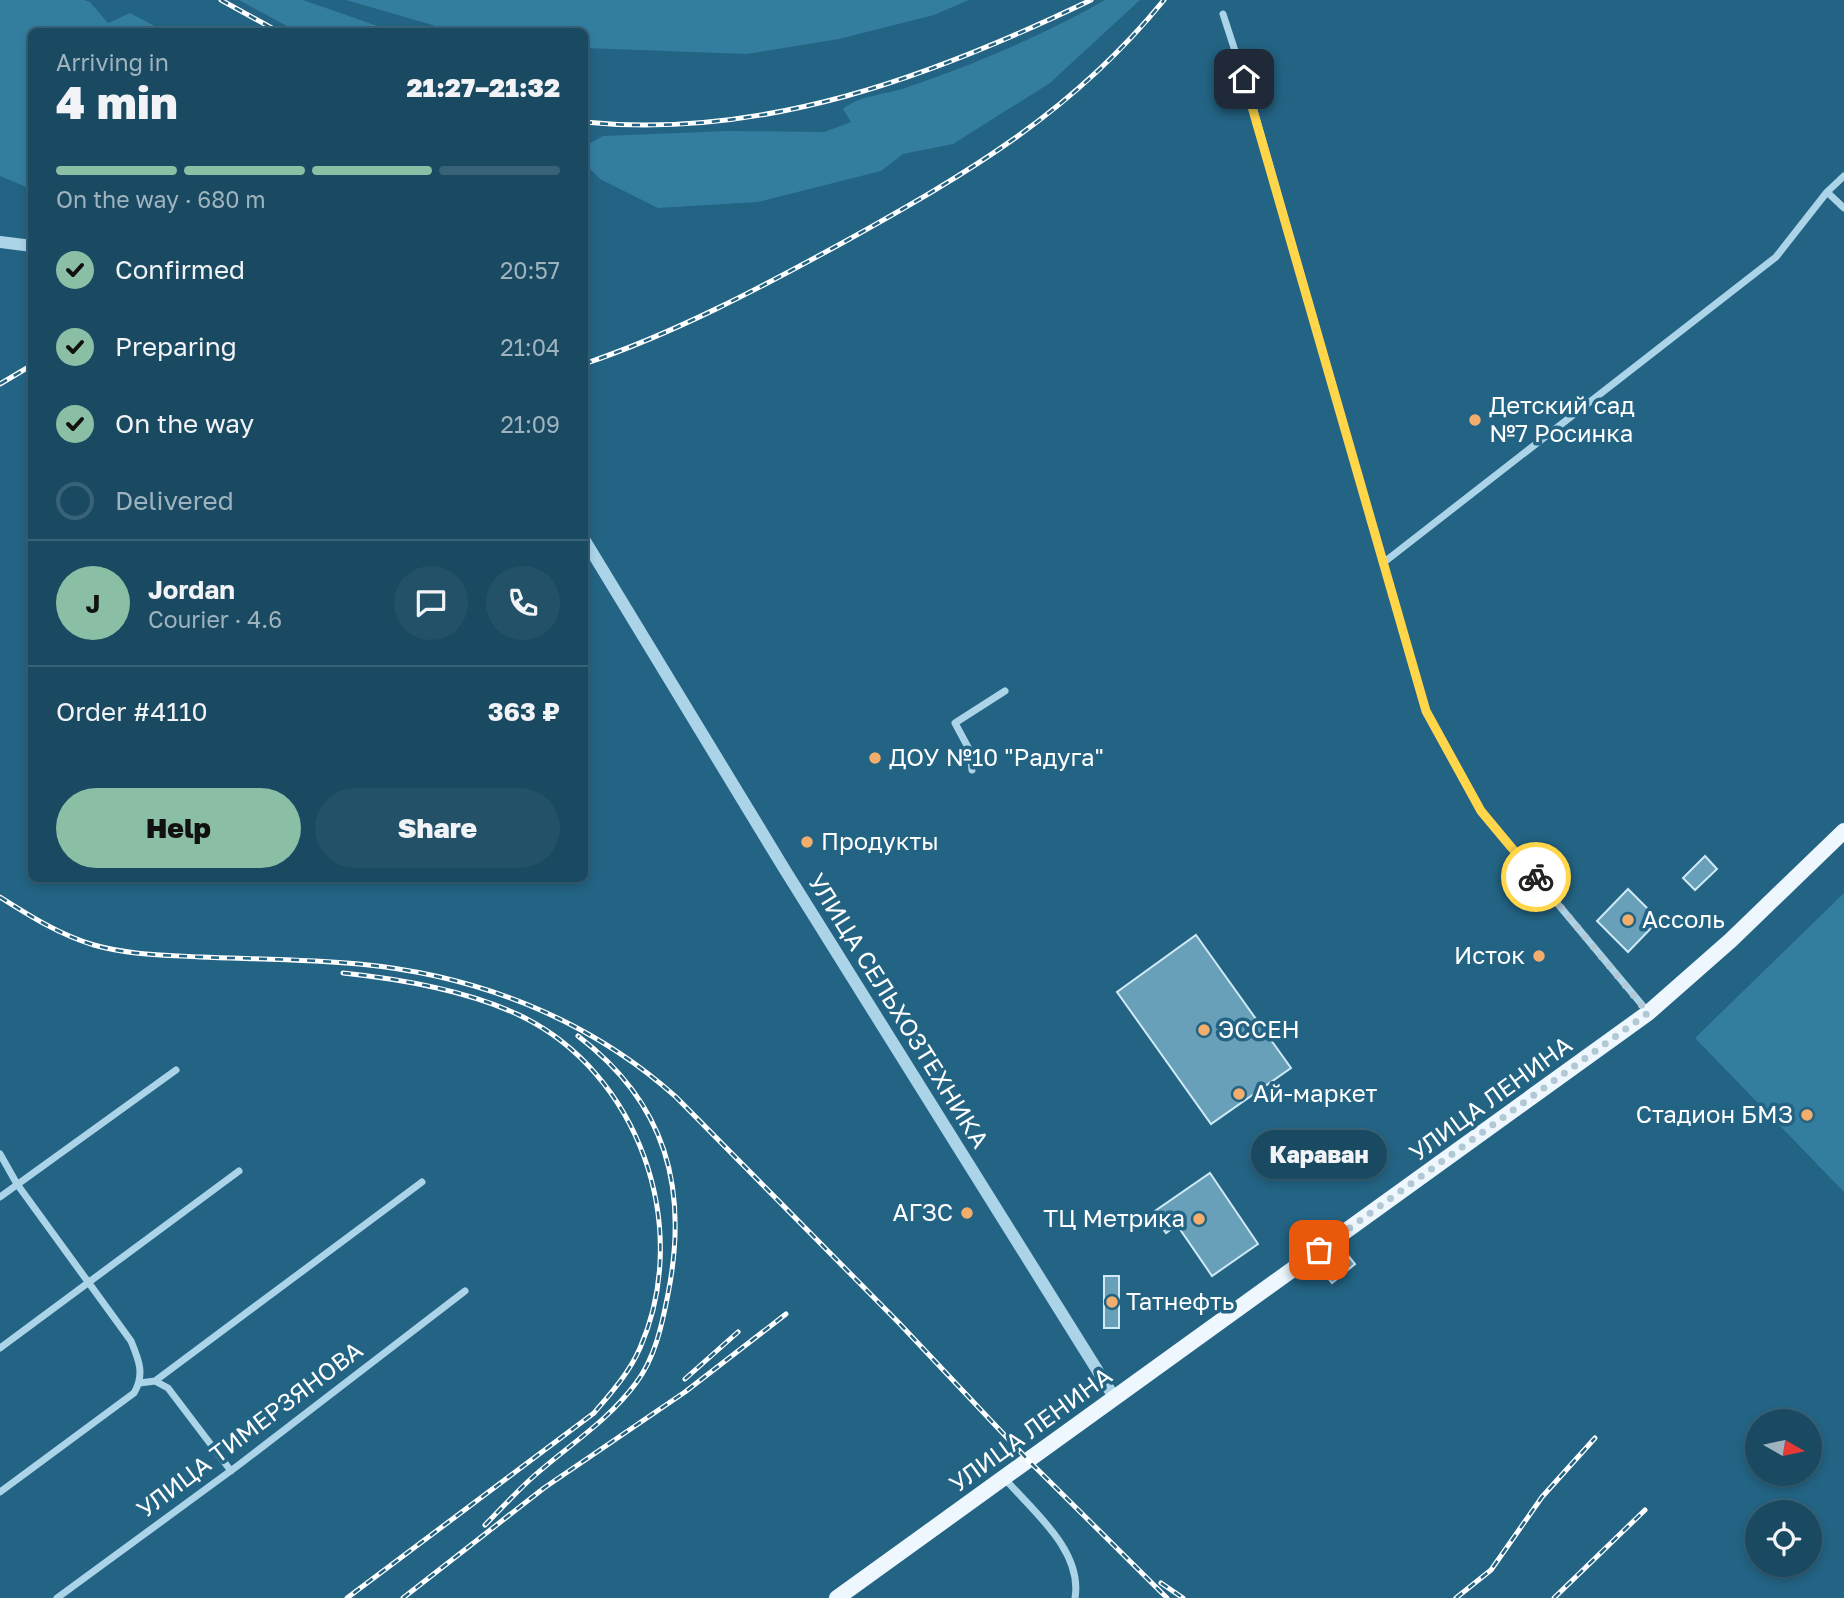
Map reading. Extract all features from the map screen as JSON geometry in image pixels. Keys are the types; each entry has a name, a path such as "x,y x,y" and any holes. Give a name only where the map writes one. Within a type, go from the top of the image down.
{"main road":[{"name":"УЛИЦА ЛЕНИНА","path":"837,1598 1648,1013 1731,940 1844,831"}],"street":[{"path":"1223,14 1255,113 1426,711 1481,811 1648,1013"},
{"path":"1382,563 1776,257 1827,191 1844,176"},
{"path":"1827,191 1844,208"},
{"path":"0,242 28,246"},
{"name":"УЛИЦА СЕЛЬХОЗТЕХНИКА","path":"588,546 1114,1397"},
{"path":"972,770 970,751 955,723 1005,691"},
{"path":"0,1197 176,1070"},
{"path":"0,1154 17,1184 131,1341 139,1360 140,1383 134,1393 110,1413 0,1492"},
{"path":"0,1348 239,1171"},
{"path":"140,1383 155,1381 422,1182"},
{"name":"УЛИЦА ТИМЕРЗЯНОВА","path":"57,1598 230,1471 465,1291"},
{"path":"155,1381 168,1388 230,1471"},
{"path":"1005,1479 1059,1542 1074,1568 1077,1584 1075,1598"}],"shaded area":[{"path":"0,0 84,0 90,2 108,23 130,13 158,28 28,28 28,188 0,176"},
{"path":"239,0 303,0 383,28 290,28"},
{"path":"346,0 969,0 934,15 839,39 747,54 588,48 588,28 443,28"},
{"path":"1105,0 1140,0 1050,83 953,144 903,154 881,171 758,202 658,208 600,179 588,167 588,144 603,136 728,131 824,132 851,122 843,109 858,100 908,87 958,69 1058,25"},
{"name":"Стадион БМЗ","path":"1844,893 1844,1192 1695,1038"}],"building":[{"path":"1705,856 1717,869 1695,890 1683,878"},
{"name":"Ассоль","path":"1628,889 1659,920 1628,952 1597,921"},
{"name":"ЭССЕН","path":"1196,935 1291,1068 1211,1124 1117,992"},
{"name":"ТЦ Метрика","path":"1210,1173 1258,1244 1212,1276 1177,1225 1166,1233 1152,1213"},
{"path":"1346,1253 1355,1264 1332,1283 1323,1272"},
{"name":"Татнефть","path":"1104,1276 1119,1276 1119,1328 1104,1328"}],"railway":[{"path":"221,0 272,28"},
{"path":"588,122 651,125 717,121 781,111 845,96 970,54 1091,0"},
{"path":"588,363 684,324 749,293 890,216 976,165 1055,108 1093,75 1164,0"},
{"path":"0,384 28,367"},
{"path":"0,897 69,936 120,951 359,964 446,978 528,1005 606,1044 676,1097 899,1323 1029,1461 1167,1598"},
{"path":"343,973 410,982 455,992 519,1015 561,1041 596,1074 624,1114 644,1158 657,1204 660,1253 655,1301 640,1348 614,1390 594,1413 347,1598"},
{"path":"485,1525 534,1476 588,1432 625,1397 643,1373 653,1352 668,1294 674,1255 675,1218 672,1183 664,1150 651,1119 632,1090 608,1062 578,1036"},
{"path":"403,1598 544,1488 685,1392 786,1314"},
{"path":"685,1379 738,1332"},
{"path":"1456,1598 1491,1570 1542,1497 1595,1438"},
{"path":"1554,1598 1645,1510"},
{"path":"1161,1583 1183,1598"}],"way so far":[{"path":"1319,1250 1648,1013 1536,877"}],"place":[{"name":"Детский сад №7 Росинка","path":"1475,420"},
{"name":"ДОУ №10 \"Радуга\"","path":"875,758"},
{"name":"Продукты","path":"807,842"},
{"name":"Ассоль","path":"1628,920"},
{"name":"Исток","path":"1539,956"},
{"name":"ЭССЕН","path":"1204,1030"},
{"name":"Ай-маркет","path":"1239,1094"},
{"name":"Стадион БМЗ","path":"1807,1115"},
{"name":"АГЗС","path":"967,1213"},
{"name":"ТЦ Метрика","path":"1199,1219"},
{"name":"Караван","path":"1319,1250"},
{"name":"Татнефть","path":"1112,1302"}],"route":[{"path":"1244,79 1426,711 1481,811 1536,877"}]}
